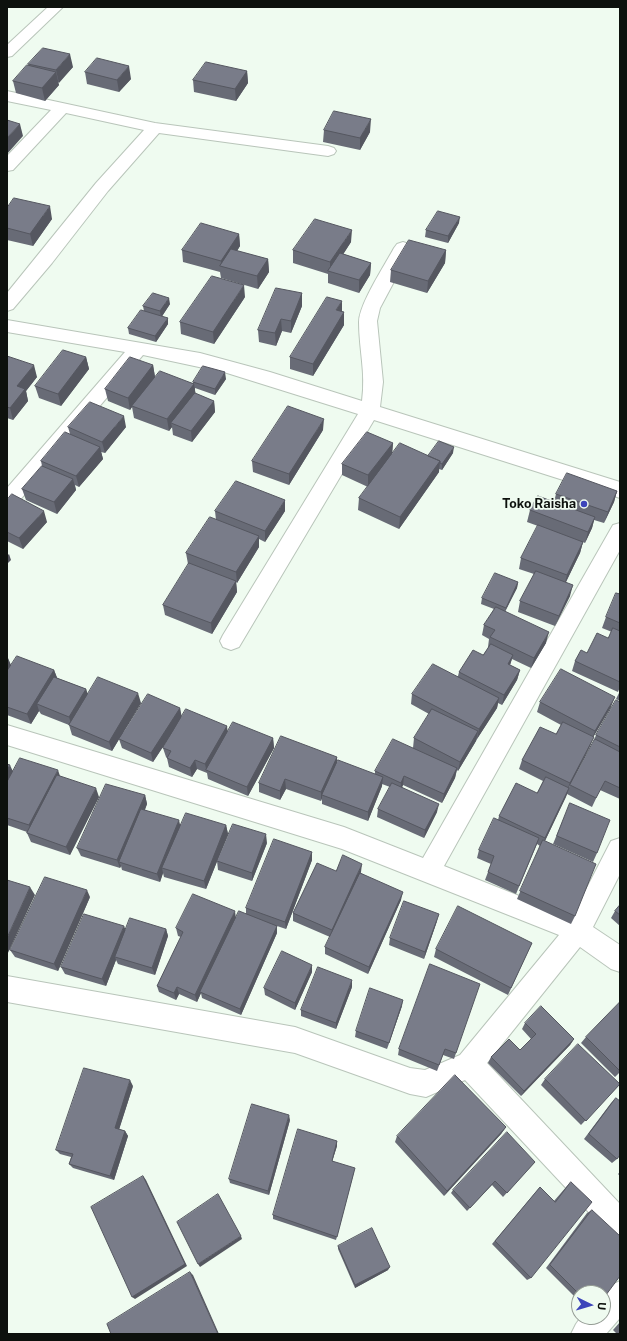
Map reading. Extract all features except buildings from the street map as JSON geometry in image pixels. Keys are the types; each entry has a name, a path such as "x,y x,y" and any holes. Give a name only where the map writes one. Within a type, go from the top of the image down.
{"street":[{"path":"7,53 56,7"},
{"path":"7,96 155,128 328,151"},
{"path":"7,166 63,107"},
{"path":"7,305 46,259 102,187 155,128"},
{"path":"231,641 370,411 374,382 368,321 371,308 403,248"},
{"path":"7,326 61,337 139,348 225,366 314,391 370,411 620,490"},
{"path":"7,502 139,348"},
{"path":"429,870 620,531"},
{"path":"7,735 344,838 429,870 578,931 620,960"},
{"path":"7,989 295,1040 410,1081 426,1084 469,1064 578,931 620,849"},
{"path":"469,1064 620,1225"},
{"path":"611,1306 620,1296"},
{"path":"586,1334 594,1325"}],"place":[{"name":"Toko Raisha","path":"584,504"}]}
